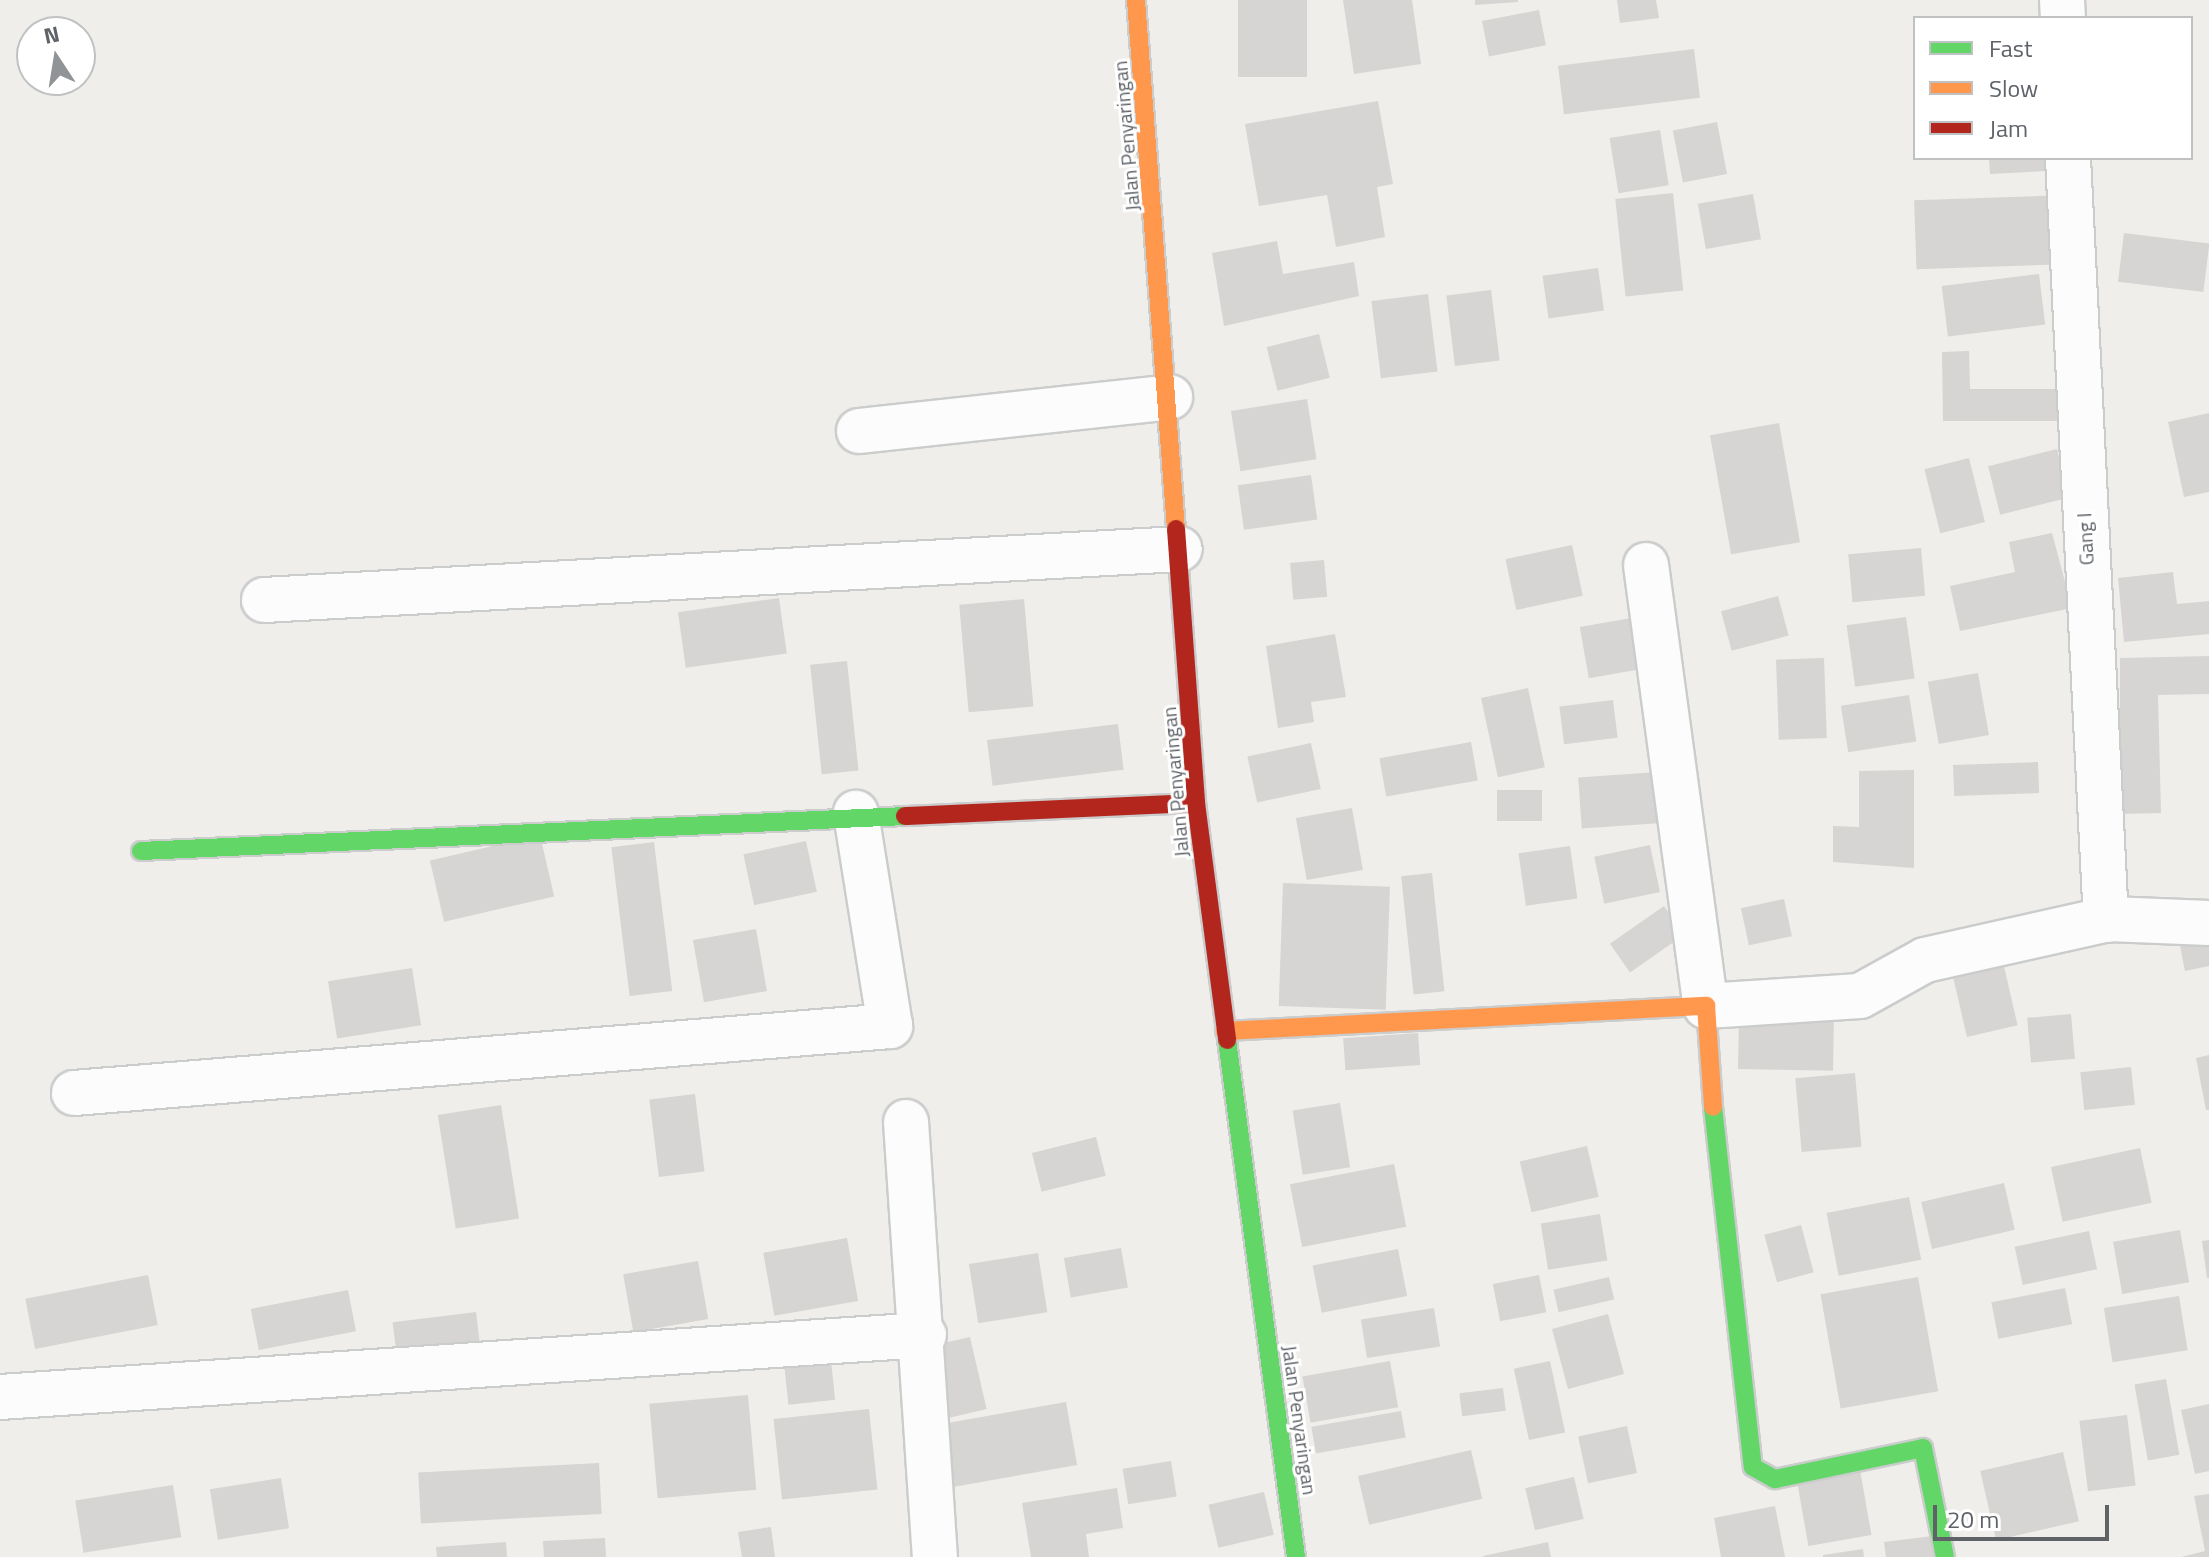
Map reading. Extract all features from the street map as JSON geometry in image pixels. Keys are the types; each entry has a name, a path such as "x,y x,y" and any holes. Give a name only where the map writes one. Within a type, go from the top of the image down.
{"street":[{"name":"Jalan Penyaringan","path":"1136,0 1170,397 1196,803 1296,1557"},
{"name":"Gang I","path":"2068,160 2106,920"},
{"path":"859,431 1170,397"},
{"path":"264,600 1180,549"},
{"path":"1646,565 1706,1006 1719,1200 1753,1467 1775,1479 1923,1448 1945,1557"},
{"path":"141,851 856,813 1196,803"},
{"path":"74,1093 890,1026 856,813"},
{"path":"1225,1031 1860,996 1925,960 2106,920 2209,923"},
{"path":"906,1122 924,1335 935,1557"},
{"path":"0,1397 924,1335"}],"building":[{"path":"1238,0 1307,0 1307,77 1238,77"},
{"path":"1343,0 1412,0 1421,64 1354,74"},
{"path":"1475,0 1518,0 1518,2 1475,5"},
{"path":"1617,0 1656,0 1659,18 1620,23"},
{"path":"1539,10 1546,45 1489,56 1482,21"},
{"path":"1694,49 1700,98 1564,114 1558,66"},
{"path":"1378,101 1393,184 1377,187 1385,237 1336,247 1327,195 1259,206 1245,124"},
{"path":"1717,122 1727,174 1683,183 1673,131"},
{"path":"1660,130 1669,185 1618,193 1610,138"},
{"path":"1989,160 2067,160 2068,170 1990,174"},
{"path":"1673,193 1683,290 1626,297 1615,199"},
{"path":"1753,194 1761,239 1706,249 1698,204"},
{"path":"2068,195 2070,264 1917,269 1914,200"},
{"path":"2124,233 2209,243 2203,292 2118,282"},
{"path":"1277,241 1283,274 1354,262 1359,296 1224,326 1212,253"},
{"path":"1598,268 1604,311 1549,318 1543,276"},
{"path":"2039,274 2045,325 1948,337 1942,286"},
{"path":"1491,290 1500,360 1455,366 1446,295"},
{"path":"1428,294 1438,371 1381,378 1371,301"},
{"path":"1319,334 1330,378 1277,391 1267,347"},
{"path":"1969,351 1970,389 2061,389 2061,421 1943,421 1942,352"},
{"path":"1307,399 1317,459 1240,471 1231,411"},
{"path":"2209,413 2209,492 2184,497 2168,422"},
{"path":"1779,423 1800,542 1731,554 1710,435"},
{"path":"2057,449 2069,498 2000,515 1988,466"},
{"path":"1969,458 1985,522 1940,533 1924,469"},
{"path":"1311,475 1317,520 1244,530 1238,485"},
{"path":"2052,533 2072,608 1960,631 1950,586 2015,572 2009,542"},
{"path":"1572,545 1583,596 1516,610 1505,559"},
{"path":"1921,548 1925,596 1852,602 1848,554"},
{"path":"1324,560 1327,597 1293,600 1290,563"},
{"path":"2173,572 2177,604 2209,601 2209,634 2124,642 2118,578"},
{"path":"1778,596 1789,636 1732,651 1721,611"},
{"path":"779,598 787,653 686,668 678,612"},
{"path":"1024,599 1033,707 969,712 959,605"},
{"path":"1906,617 1915,678 1855,687 1847,625"},
{"path":"1631,618 1640,669 1589,678 1580,627"},
{"path":"1335,634 1346,697 1311,702 1314,722 1278,728 1266,646"},
{"path":"2209,656 2209,694 2158,695 2161,813 2120,814 2120,658"},
{"path":"1824,658 1827,738 1779,740 1776,660"},
{"path":"847,661 858,770 822,774 810,665"},
{"path":"1978,673 1989,735 1939,744 1928,682"},
{"path":"1528,688 1545,767 1498,777 1481,698"},
{"path":"1909,695 1916,741 1848,752 1841,706"},
{"path":"1613,700 1618,738 1564,744 1559,707"},
{"path":"1118,724 1124,770 993,786 987,740"},
{"path":"1471,742 1478,780 1386,797 1379,758"},
{"path":"1311,743 1321,789 1257,802 1247,757"},
{"path":"2038,762 2039,793 1954,796 1953,765"},
{"path":"1914,770 1914,868 1833,862 1833,826 1859,827 1859,771"},
{"path":"1658,772 1662,823 1582,828 1578,778"},
{"path":"1497,790 1542,790 1542,821 1497,821"},
{"path":"1352,808 1363,870 1307,880 1296,818"},
{"path":"540,835 554,896 444,922 430,860"},
{"path":"806,841 817,892 754,905 743,854"},
{"path":"654,842 672,991 630,996 611,847"},
{"path":"1650,845 1660,892 1604,904 1594,857"},
{"path":"1570,846 1577,898 1526,906 1519,853"},
{"path":"1432,873 1444,991 1414,995 1401,876"},
{"path":"1283,883 1390,887 1386,1010 1279,1006"},
{"path":"1784,899 1792,936 1749,945 1741,908"},
{"path":"1664,906 1684,935 1630,973 1610,944"},
{"path":"756,929 767,991 704,1002 693,940"},
{"path":"2209,929 2209,966 2185,971 2178,936"},
{"path":"2003,962 2018,1025 1967,1037 1952,974"},
{"path":"412,968 421,1025 337,1039 328,981"},
{"path":"1739,1014 1834,1016 1833,1071 1738,1069"},
{"path":"2071,1014 2075,1059 2031,1063 2027,1018"},
{"path":"1418,1033 1420,1065 1345,1070 1343,1038"},
{"path":"2209,1055 2209,1110 2206,1110 2196,1058"},
{"path":"2131,1067 2135,1105 2084,1110 2080,1072"},
{"path":"1855,1073 1861,1147 1802,1152 1795,1078"},
{"path":"695,1094 705,1171 659,1177 649,1100"},
{"path":"1340,1103 1350,1167 1303,1175 1293,1111"},
{"path":"501,1105 519,1219 456,1229 438,1115"},
{"path":"1096,1137 1106,1176 1042,1192 1032,1153"},
{"path":"1587,1146 1599,1197 1531,1212 1520,1162"},
{"path":"2140,1148 2152,1203 2063,1222 2051,1167"},
{"path":"1394,1164 1406,1227 1302,1247 1290,1184"},
{"path":"2004,1183 2015,1230 1932,1249 1921,1202"},
{"path":"1909,1197 1921,1260 1839,1276 1827,1213"},
{"path":"1600,1214 1607,1260 1548,1270 1541,1223"},
{"path":"1801,1225 1814,1272 1777,1282 1764,1235"},
{"path":"2180,1230 2189,1282 2122,1294 2113,1242"},
{"path":"2089,1231 2097,1269 2023,1285 2015,1247"},
{"path":"847,1238 858,1301 774,1316 763,1253"},
{"path":"2209,1240 2209,1278 2207,1278 2202,1241"},
{"path":"1121,1248 1128,1287 1071,1297 1064,1258"},
{"path":"1398,1249 1407,1296 1322,1313 1313,1266"},
{"path":"1038,1253 1047,1312 978,1323 969,1264"},
{"path":"698,1261 708,1319 633,1332 623,1274"},
{"path":"148,1275 158,1325 35,1349 25,1299"},
{"path":"1539,1275 1546,1312 1500,1321 1493,1284"},
{"path":"1609,1277 1614,1299 1559,1312 1553,1290"},
{"path":"1918,1277 1938,1391 1841,1408 1821,1294"},
{"path":"2065,1288 2072,1324 1998,1339 1991,1302"},
{"path":"348,1290 356,1331 259,1350 251,1309"},
{"path":"2179,1296 2188,1350 2113,1362 2104,1308"},
{"path":"1434,1308 1440,1347 1367,1358 1361,1320"},
{"path":"476,1312 481,1352 398,1362 393,1322"},
{"path":"1608,1314 1624,1374 1568,1389 1552,1329"},
{"path":"970,1337 987,1409 950,1418 933,1346"},
{"path":"830,1351 835,1400 788,1405 783,1356"},
{"path":"1390,1361 1398,1407 1311,1423 1302,1376"},
{"path":"1550,1361 1565,1432 1529,1440 1514,1369"},
{"path":"2166,1379 2179,1455 2148,1460 2134,1385"},
{"path":"1503,1388 1506,1411 1462,1416 1459,1393"},
{"path":"748,1395 756,1490 658,1498 649,1404"},
{"path":"1066,1402 1077,1465 950,1487 939,1424"},
{"path":"2209,1404 2209,1471 2195,1474 2181,1410"},
{"path":"869,1409 877,1490 782,1500 774,1419"},
{"path":"1401,1411 1406,1438 1316,1453 1311,1427"},
{"path":"2127,1415 2136,1485 2088,1491 2079,1421"},
{"path":"1627,1426 1637,1473 1588,1483 1578,1436"},
{"path":"1471,1450 1482,1499 1369,1525 1358,1476"},
{"path":"2063,1452 2079,1521 1996,1540 1980,1471"},
{"path":"1171,1461 1177,1497 1128,1504 1123,1469"},
{"path":"599,1463 602,1514 421,1523 418,1472"},
{"path":"1860,1470 1871,1535 1808,1546 1797,1481"},
{"path":"1574,1477 1584,1519 1535,1530 1525,1488"},
{"path":"281,1478 289,1528 218,1540 210,1489"},
{"path":"173,1485 181,1537 84,1553 75,1500"},
{"path":"1117,1488 1123,1528 1086,1534 1089,1557 1031,1557 1022,1503"},
{"path":"1264,1492 1274,1535 1218,1548 1208,1505"},
{"path":"2209,1494 2209,1557 2181,1557 2205,1551 2194,1496"},
{"path":"1775,1506 1785,1557 1721,1557 1714,1518"},
{"path":"771,1527 775,1557 742,1557 738,1532"},
{"path":"1933,1536 1936,1557 1886,1557 1884,1542"},
{"path":"605,1538 606,1557 544,1557 543,1541"},
{"path":"506,1542 507,1557 437,1557 436,1547"},
{"path":"1548,1542 1551,1557 1483,1557 1483,1556"},
{"path":"1863,1549 1864,1557 1823,1557 1823,1555"}],"traffic: fast":[{"path":"141,851 905,816"},
{"path":"1227,1040 1296,1557"},
{"path":"1713,1107 1753,1467 1775,1479 1923,1448 1945,1557"}],"traffic: slow":[{"path":"1136,0 1176,529"},
{"path":"1225,1031 1706,1006 1713,1107"}],"traffic: jam":[{"path":"1176,529 1196,803 1227,1040"},
{"path":"905,816 1196,803"}]}
